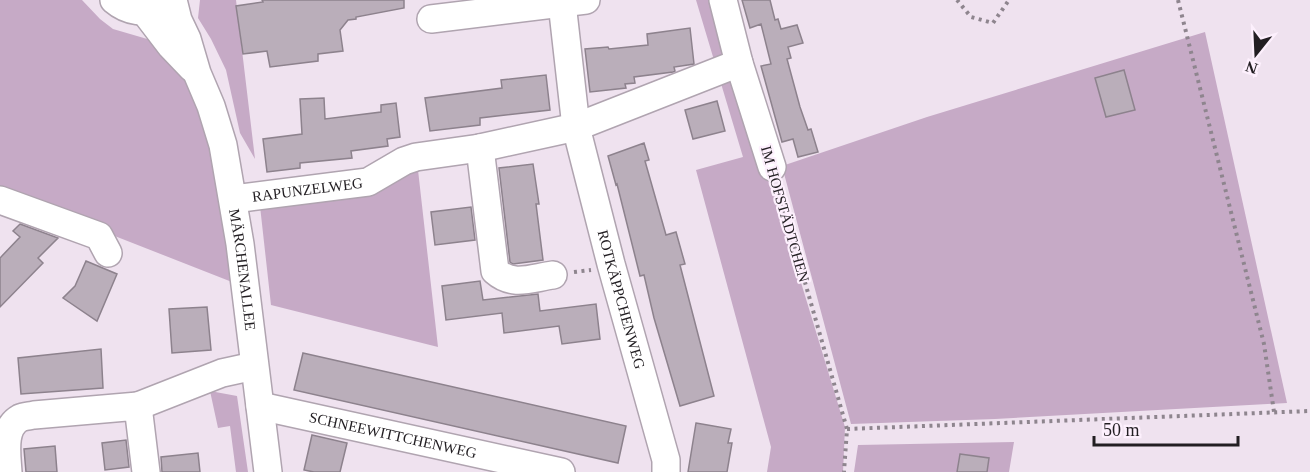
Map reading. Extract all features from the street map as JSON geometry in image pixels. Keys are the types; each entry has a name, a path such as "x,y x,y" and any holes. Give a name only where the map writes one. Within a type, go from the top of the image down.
{"street":[{"path":"114,0 124,8 145,12 171,0"},
{"name":"MÄRCHENALLEE","path":"171,0 187,39 223,145 234,199 268,472"},
{"name":"IM HOFSTÄDTCHEN","path":"723,0 739,63 772,167"},
{"path":"431,19 468,7 574,2 576,127"},
{"name":"MÄRCHENALLEE","path":"145,12 171,46 197,73"},
{"name":"RAPUNZELWEG","path":"234,199 368,182 404,161 416,157 480,148 576,127 739,63"},
{"name":"ROTKÄPPCHENWEG","path":"576,127 611,264 666,460 666,472"},
{"path":"480,148 495,271 504,279 515,281 553,275"},
{"path":"2,207 99,236 108,253"},
{"path":"8,472 6,447 10,429 19,419 34,415 138,406 188,395 222,374 254,366"},
{"path":"138,406 146,472"},
{"name":"SCHNEEWITTCHENWEG","path":"260,406 561,472"}],"path":[{"path":"957,0 971,17 993,22 1009,0"},
{"path":"1178,0 1264,344 1274,412"},
{"name":"IM HOFSTÄDTCHEN","path":"772,167 847,429 844,472"},
{"path":"553,275 596,269 611,264"},
{"path":"847,429 1310,411"}],"shaded area":[{"path":"0,0 82,0 113,29 161,43 186,78 215,148 232,282 0,191"},
{"path":"200,0 236,0 255,159 240,133 226,70 198,18"},
{"path":"696,0 715,0 845,427 843,472 767,472 771,447 696,170 743,157"},
{"path":"1205,32 1287,403 995,419 851,424 782,166 927,117"},
{"path":"418,170 438,347 271,305 260,206"},
{"path":"210,391 237,396 248,472 236,472 230,426 218,428"},
{"path":"1014,442 1009,472 854,472 858,445"}],"building":[{"path":"262,0 404,0 404,8 348,20 340,30 343,51 318,54 318,61 270,67 267,51 243,54 236,6 263,2"},
{"path":"742,0 770,0 775,20 778,19 781,29 797,25 803,43 788,47 791,58 787,59 800,107 808,130 811,129 818,152 798,157 793,139 782,142 761,66 771,64 761,24 750,28"},
{"path":"690,28 694,64 674,67 673,72 634,77 635,83 625,84 626,88 590,92 585,49 648,45 647,34"},
{"path":"1124,70 1135,110 1106,117 1095,78"},
{"path":"546,75 550,110 480,118 480,125 430,131 425,98 502,88 501,80"},
{"path":"324,98 325,119 381,112 381,105 396,103 400,137 387,139 388,146 351,151 352,158 300,163 300,168 267,172 263,139 302,134 300,99"},
{"path":"717,101 725,131 693,139 685,110"},
{"path":"644,143 649,160 645,161 666,235 676,232 685,264 680,265 714,396 680,406 644,275 640,276 608,156"},
{"path":"533,164 539,204 536,204 543,260 513,264 510,262 499,168"},
{"path":"471,207 475,240 435,245 431,212"},
{"path":"20,224 58,238 38,258 43,263 0,307 0,258 20,237 13,231"},
{"path":"86,261 117,274 97,321 63,298 75,286"},
{"path":"480,281 483,300 538,294 540,311 596,304 600,339 562,344 559,326 504,333 502,313 446,320 442,286"},
{"path":"207,307 211,350 172,353 169,309"},
{"path":"101,349 103,388 21,394 18,358"},
{"path":"303,353 626,426 618,463 294,390"},
{"path":"696,423 731,429 728,443 732,443 727,472 688,472"},
{"path":"312,435 347,443 340,472 304,470"},
{"path":"126,440 129,467 105,470 102,443"},
{"path":"55,446 57,472 26,472 24,449"},
{"path":"198,453 200,472 162,472 161,457"},
{"path":"960,454 989,458 987,472 957,472"}]}
